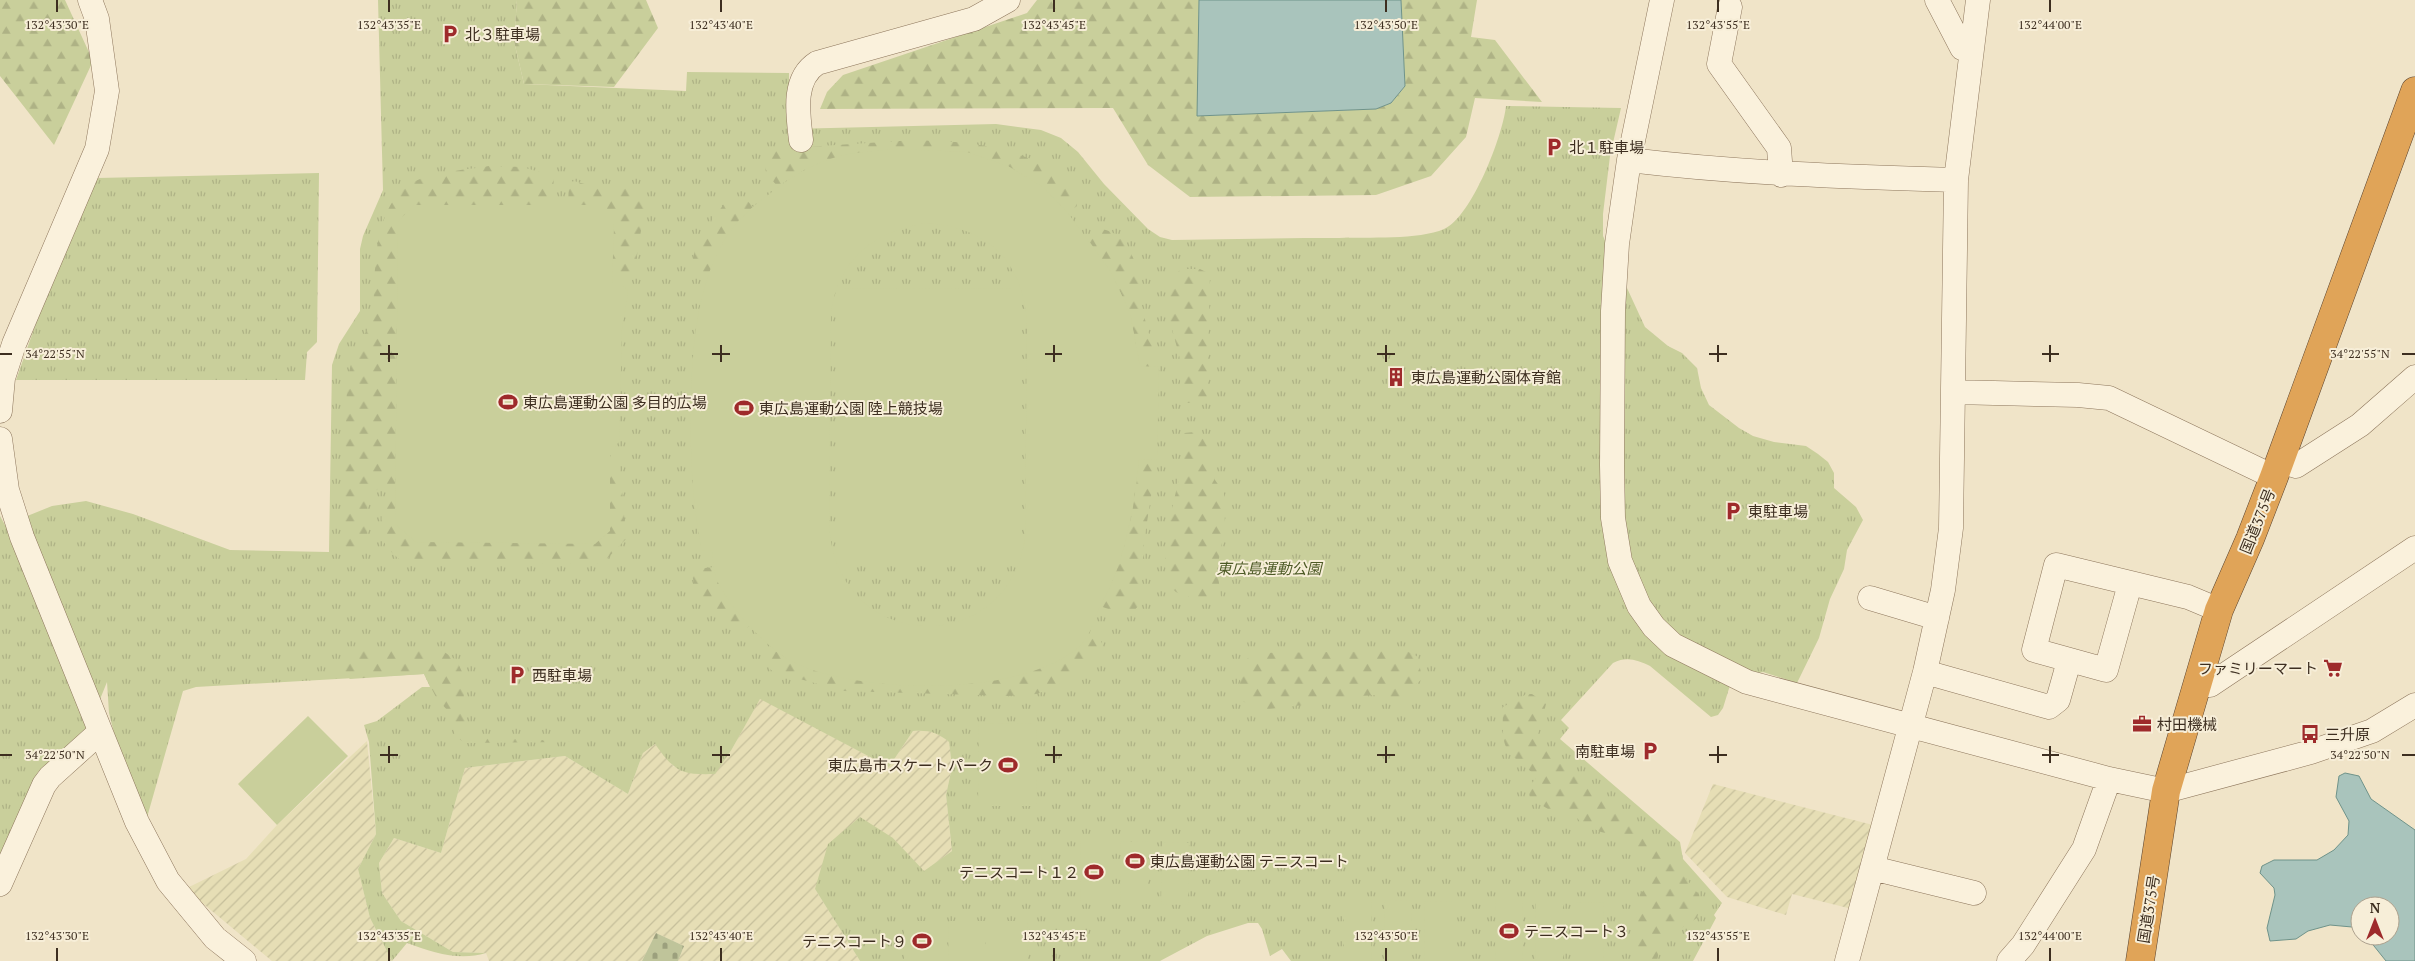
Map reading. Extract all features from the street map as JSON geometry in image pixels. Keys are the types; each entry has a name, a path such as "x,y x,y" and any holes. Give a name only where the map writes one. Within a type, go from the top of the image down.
{"highway":[{"name":"国道375号","path":"2140,961 2166,791 2219,610 2250,538 2415,91"}],"street":[{"path":"0,411 4,378 14,344 97,149 107,91 97,19 90,0"},
{"path":"801,140 798,112 801,82 807,69 816,63 974,19 1008,0"},
{"path":"1662,0 1629,160 1616,252 1612,371 1612,465 1616,541 1626,579 1639,606 1654,627 1673,645 1727,674 1775,690 1910,724 2109,779 2166,791 2311,752 2372,731 2415,705"},
{"path":"1937,0 1962,48 1972,49"},
{"path":"1846,961 1910,724 1926,672 1937,618 1951,528 1956,180 1978,0"},
{"path":"1730,7 1720,64 1779,148 1781,175"},
{"path":"1629,160 1704,169 1781,175 1956,180"},
{"path":"1954,392 2078,395 2109,398 2276,469 2296,466 2360,424 2415,377"},
{"path":"0,439 7,490 22,536 137,822 168,881 214,938 244,961"},
{"path":"2197,685 2210,685 2415,548"},
{"path":"2130,584 2106,670 2034,650 2056,565 2188,597 2219,610"},
{"path":"1870,598 1937,618"},
{"path":"1926,672 2049,706 2058,700 2069,661"},
{"path":"0,884 44,785 50,777 100,732"},
{"path":"2009,961 2023,945 2084,849 2109,779"},
{"path":"1872,868 1974,893"}],"shaded area":[{"path":"760,698 889,767 913,731 927,730 939,733 949,742 952,767 946,795 952,851 924,872 893,838 815,889 860,961 678,961 684,946 656,933 642,961 489,961 486,953 453,952 401,921 382,893 379,863 394,838 441,853 465,768 565,756 628,794 643,753 655,744 674,767 732,749"},
{"path":"367,741 376,834 358,869 370,918 392,961 272,961 200,901 186,894 185,889 246,859 277,825"},
{"path":"1713,784 1877,826 1852,909 1792,894 1786,915 1727,897 1685,853"}],"green space":[{"path":"0,0 65,0 93,61 54,145 0,76"},
{"name":"東広島運動公園","path":"378,0 517,0 514,41 524,84 686,91 687,72 789,73 789,129 996,124 1041,130 1061,138 1078,152 1104,184 1148,229 1160,237 1172,240 1393,237 1433,233 1444,229 1455,221 1475,192 1499,136 1506,106 1621,108 1610,156 1603,214 1603,236 1645,327 1668,346 1682,353 1697,368 1701,388 1709,405 1739,428 1753,436 1774,442 1806,446 1828,462 1834,473 1834,488 1856,507 1863,520 1847,550 1844,569 1830,599 1819,638 1797,683 1763,672 1755,674 1735,669 1723,708 1718,715 1711,717 1650,666 1627,659 1613,663 1561,720 1569,728 1560,739 1680,842 1683,859 1722,903 1714,915 1716,918 1693,961 1291,961 1282,949 1270,956 1262,929 1258,923 1248,923 1207,936 1160,961 860,961 815,889 828,844 860,817 893,838 924,871 952,851 946,795 952,767 949,742 932,732 913,731 889,767 760,699 732,749 715,774 694,774 680,770 668,761 655,744 643,753 628,794 565,756 465,768 441,853 394,838 379,863 382,893 401,921 453,952 486,953 466,956 446,955 407,943 392,961 370,918 358,869 376,834 369,742 364,725 377,721 422,687 430,687 424,674 196,687 183,691 146,821 118,749 109,713 107,682 90,724 81,736 38,772 0,863 0,516 5,525 52,506 86,501 133,514 230,550 329,552 332,365 339,344 360,311 360,249 363,236 383,190"},
{"path":"517,0 646,0 658,28 614,87 524,84 514,41"},
{"path":"1037,0 1199,0 1198,116 1376,109 1391,103 1405,86 1401,0 1477,0 1471,37 1495,40 1542,102 1475,98 1466,137 1431,176 1376,195 1190,197 1148,165 1113,108 820,109 827,92 843,75 1027,13"},
{"path":"915,140 973,144 1013,153 1042,163 1066,178 1074,187 1077,196 1077,206 1068,213 1051,196 1013,169 984,157 956,151 914,149 852,154 813,166 795,175 778,187 766,173 765,165 773,152 789,148"},
{"name":"東広島運動公園 陸上競技場","path":"893,149 967,152 1008,166 1043,187 1068,213 1111,272 1130,313 1140,366 1159,367 1157,459 1139,460 1132,508 1122,554 1111,585 1100,605 1091,630 1086,640 1078,648 1051,664 1018,676 979,683 938,686 897,685 858,681 822,673 793,662 772,648 739,614 717,580 712,550 702,551 698,532 692,474 691,396 696,330 705,285 712,264 734,226 759,202 791,178 815,165 840,156","holes":["926,223 967,231 998,251 1009,264 1018,281 1024,299 1027,321 1025,538 1012,578 988,605 958,622 924,626 890,619 861,599 839,568 829,525 831,311 842,276 862,250 890,233 907,227"]},
{"path":"489,166 522,167 554,176 552,205 414,205 398,222 395,484 384,486 376,491 371,498 367,516 368,548 364,551 348,552 343,541 347,381 356,343 368,330 373,319 375,266 381,229 395,198 415,181 458,170"},
{"path":"319,173 317,342 307,352 305,380 16,380 41,309 97,178"},
{"path":"574,181 602,189 635,185 647,193 635,268 629,274 612,274 614,221 598,205 568,205 569,183"},
{"path":"734,197 746,199 753,207 734,226 707,278 695,273 693,263 697,243 727,200"},
{"name":"東広島運動公園 多目的広場","path":"414,205 598,205 614,221 612,286 622,286 627,289 628,294 622,329 619,441 616,446 610,447 610,531 595,544 416,542 395,524 398,222"},
{"path":"1097,229 1115,234 1122,240 1132,256 1139,275 1142,305 1159,367 1140,367 1133,329 1123,298 1108,268 1086,237"},
{"path":"1182,269 1200,269 1210,274 1207,398 1201,403 1187,403 1182,395 1180,389 1180,359 1168,311 1167,298 1169,286 1173,276"},
{"name":"東広島運動公園 陸上競技場","path":"838,288 1017,289 1017,562 838,562"},
{"path":"1195,432 1208,437 1215,480 1224,493 1225,527 1217,569 1221,597 1204,598 1181,595 1176,592 1169,582 1166,568 1166,551 1171,512 1183,462 1184,433"},
{"path":"1139,459 1157,459 1144,541 1139,605 1133,612 1125,615 1100,606 1116,571 1127,535"},
{"path":"610,461 620,464 626,539 602,564 404,563 389,550 383,539 381,527 382,507 383,502 390,497 395,498 395,524 610,531"},
{"path":"714,567 717,580 750,626 741,631 735,631 721,622 697,597 692,574 696,569"},
{"path":"1090,633 1101,641 1103,646 1102,654 1083,670 1051,689 1036,694 1008,696 844,691 774,672 767,662 772,649 793,662 822,673 865,681 907,685 1080,647"},
{"path":"363,647 443,651 457,661 463,674 466,735 570,742 464,743 455,735 449,712 437,699 424,674 350,679 338,667 342,659 348,654"},
{"path":"1407,651 1418,657 1422,679 1413,687 1409,698 1400,702 1377,695 1326,698 1320,703 1261,710 1240,700 1240,671 1251,653"},
{"path":"1527,694 1532,694 1546,704 1538,734 1553,760 1564,766 1585,786 1611,802 1619,814 1642,825 1661,849 1672,854 1679,861 1680,871 1699,895 1700,907 1697,918 1661,941 1657,961 1643,961 1639,954 1636,937 1640,894 1650,884 1647,859 1624,837 1601,832 1583,824 1569,810 1548,809 1530,798 1528,788 1537,777 1511,754 1504,742 1503,734 1503,707"},
{"path":"308,716 348,756 277,825 238,784"},
{"name":"東広島市スケートパーク","path":"979,723 1037,724 1036,806 978,806"},
{"name":"テニスコート１２","path":"1081,841 1108,841 1108,903 1080,903"},
{"path":"1121,841 1148,842 1148,904 1120,904"},
{"path":"1162,842 1189,843 1188,905 1161,904"},
{"path":"1344,900 1372,900 1371,961 1344,961"},
{"path":"1385,900 1412,901 1411,961 1384,961"},
{"path":"1425,901 1452,902 1452,961 1424,961"},
{"name":"テニスコート３","path":"1496,901 1523,901 1522,961 1495,961"},
{"path":"1536,902 1563,902 1563,961 1535,961"},
{"path":"1576,902 1604,903 1603,961 1576,961"},
{"name":"テニスコート９","path":"904,921 941,921 941,961 904,961"},
{"path":"949,921 985,921 985,961 948,961"},
{"path":"991,921 1028,921 1027,961 991,961"},
{"path":"656,933 684,946 678,961 642,961"}],"water":[{"path":"1199,0 1401,0 1405,86 1391,103 1376,109 1197,116"},
{"path":"2345,773 2359,776 2371,799 2415,830 2415,961 2386,961 2374,946 2400,946 2400,896 2350,896 2350,927 2330,925 2308,931 2296,939 2270,941 2267,928 2275,895 2274,888 2260,873 2262,866 2274,860 2317,860 2334,850 2348,835 2349,821 2336,797 2339,776"}],"place":[{"name":"北３駐車場","path":"450,34"},
{"name":"北１駐車場","path":"1554,147"},
{"name":"東広島運動公園体育館","path":"1396,377"},
{"name":"東広島運動公園 多目的広場","path":"508,402"},
{"name":"東広島運動公園 陸上競技場","path":"744,408"},
{"name":"東駐車場","path":"1733,511"},
{"name":"ファミリーマート","path":"2333,668"},
{"name":"西駐車場","path":"517,675"},
{"name":"村田機械","path":"2142,724"},
{"name":"三升原","path":"2310,734"},
{"name":"南駐車場","path":"1650,751"},
{"name":"東広島市スケートパーク","path":"1008,765"},
{"name":"東広島運動公園 テニスコート","path":"1135,861"},
{"name":"テニスコート１２","path":"1094,872"},
{"name":"テニスコート３","path":"1509,931"},
{"name":"テニスコート９","path":"922,941"}]}
